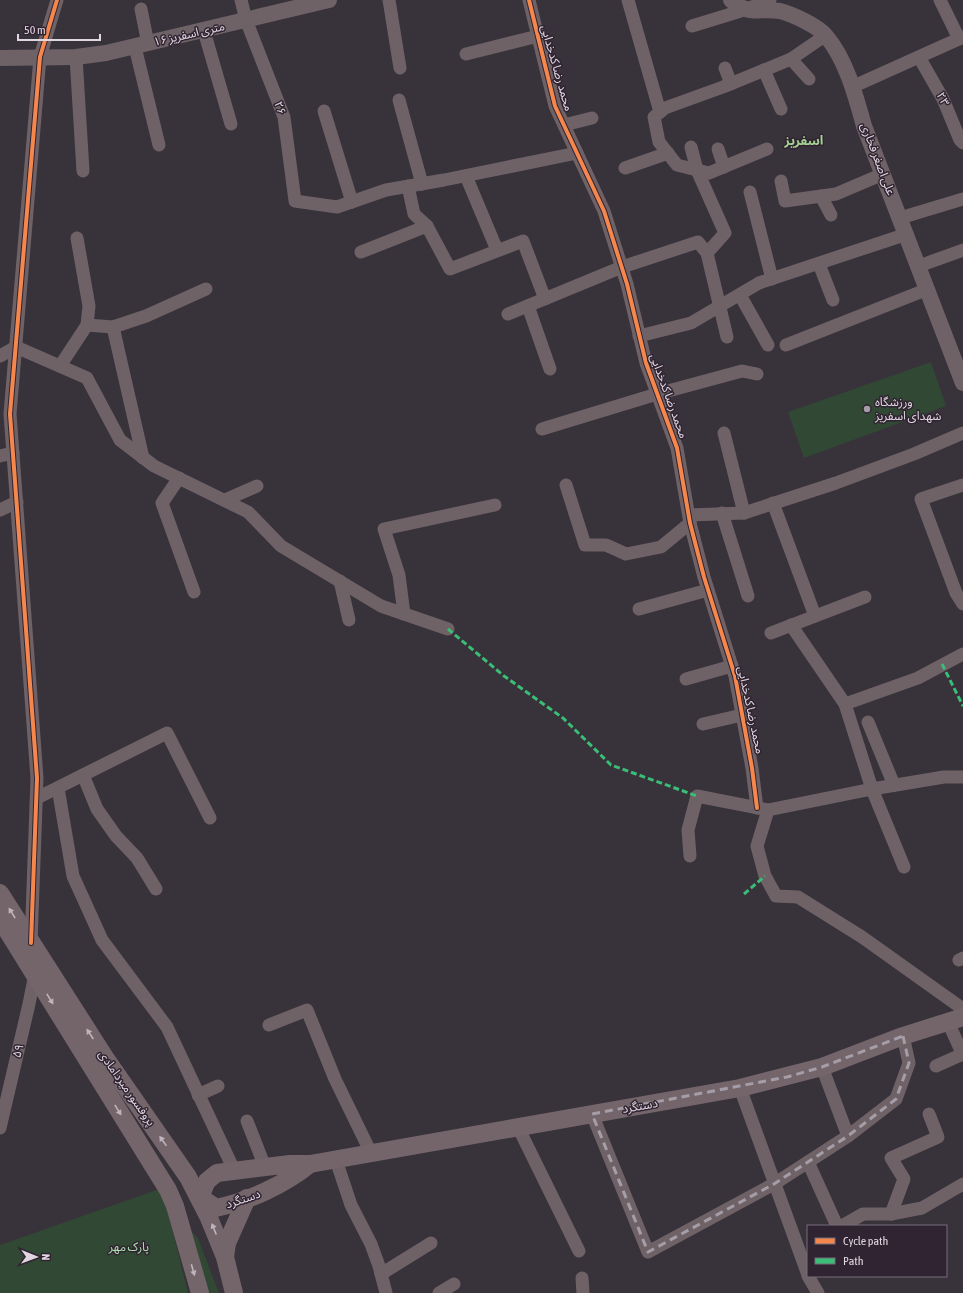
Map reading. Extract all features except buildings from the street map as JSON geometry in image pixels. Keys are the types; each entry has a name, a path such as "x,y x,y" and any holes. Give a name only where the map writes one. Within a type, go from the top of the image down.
{"main road":[{"name":"پروفسور میردامادی","path":"0,893 106,1059 200,1197 225,1257 234,1293"},
{"name":"پروفسور میردامادی","path":"0,919 168,1190 175,1206 200,1293"},
{"name":"دستگرد","path":"180,1166 201,1172 310,1164 740,1088 822,1067 903,1036 956,1020"},
{"name":"دستگرد","path":"200,1197 216,1208 231,1204 251,1197 298,1174 310,1164"},
{"path":"175,1206 200,1197 206,1181 231,1171 251,1197 227,1243 225,1257"}],"street":[{"path":"31,943 37,778 10,414 40,57 57,0"},
{"name":"۲۶","path":"241,0 246,20 284,117 295,201 337,207 352,202"},
{"name":"۱۶ متری اسفریز","path":"0,58 76,57 106,53 204,31 329,0"},
{"path":"389,0 400,68"},
{"name":"محمد رضا کدخدایی","path":"529,0 555,106 604,212 622,268 646,363 677,448 690,519 708,590 732,666 752,768 763,809"},
{"path":"628,0 660,112"},
{"path":"731,0 744,10"},
{"path":"692,26 744,10 770,0"},
{"path":"852,87 961,38 940,0"},
{"path":"141,9 142,45 159,146"},
{"name":"علی اصغر فخاری","path":"744,10 781,12 798,17 826,35 841,60 852,87 864,126 907,234 963,383"},
{"path":"204,31 231,124"},
{"path":"768,149 709,173 677,165 659,142 654,117 665,108 731,84 791,59 826,35"},
{"path":"466,54 538,36"},
{"path":"76,57 83,171"},
{"name":"۲۳","path":"919,57 943,99 960,140 963,143"},
{"path":"791,59 809,79"},
{"path":"725,68 731,84"},
{"path":"764,70 781,109"},
{"path":"399,100 422,184"},
{"path":"324,111 352,202 386,190 466,176 577,153"},
{"path":"564,125 592,118"},
{"path":"691,147 697,170 725,234 707,253"},
{"path":"718,149 724,167"},
{"path":"625,168 668,153"},
{"path":"781,181 785,202 836,194 883,174"},
{"path":"466,176 497,250"},
{"path":"408,186 414,214 427,226 450,268 523,241 545,299"},
{"path":"750,192 772,279"},
{"path":"821,196 831,215"},
{"path":"900,218 963,199"},
{"path":"361,252 427,226"},
{"path":"639,336 691,323 759,283 907,234"},
{"path":"60,366 87,325 89,306 77,238"},
{"path":"508,314 622,268 698,242 707,253 721,306 727,337"},
{"path":"919,266 963,250"},
{"path":"819,264 833,300"},
{"path":"87,325 113,326 146,316 206,289"},
{"path":"786,345 928,289"},
{"path":"740,295 768,345"},
{"path":"528,306 550,369"},
{"path":"113,326 143,458"},
{"path":"0,356 16,347"},
{"path":"16,347 87,378 120,440 154,466 248,512 281,546 381,606 448,629"},
{"path":"542,429 657,394 742,371 757,374"},
{"path":"724,433 744,513"},
{"path":"566,485 586,545 606,545 626,554 660,547 690,519 722,513 744,513 892,462 963,433"},
{"path":"0,456 13,453"},
{"path":"179,478 162,503 194,592"},
{"path":"963,485 921,499 956,594 963,604"},
{"path":"225,500 257,486"},
{"path":"0,510 17,502"},
{"path":"773,503 815,616"},
{"path":"404,614 399,575 384,530 494,506"},
{"path":"722,513 748,596"},
{"path":"340,581 348,620"},
{"path":"639,609 708,590"},
{"path":"770,633 865,597"},
{"path":"791,625 844,704 872,789 904,867"},
{"path":"844,704 918,678 963,654"},
{"path":"686,679 732,666"},
{"path":"703,724 742,715"},
{"path":"868,722 894,785"},
{"path":"37,798 166,733 210,818"},
{"path":"83,775 97,809 116,836 137,858 156,889"},
{"path":"690,856 688,830 697,796 763,809 894,785 944,777 963,777"},
{"path":"58,788 73,876 102,940 166,1027 231,1171"},
{"path":"763,809 757,846 765,876 776,896 798,898 862,937 963,1009"},
{"name":"۵۹","path":"0,1128 5,1084 29,1004 34,974"},
{"path":"269,1025 307,1010 335,1079 371,1153"},
{"path":"936,1066 963,1054 956,1020"},
{"path":"592,1114 648,1252 774,1184 848,1136 896,1099 909,1063 903,1036"},
{"path":"822,1067 848,1136"},
{"path":"198,1095 218,1086"},
{"path":"740,1088 774,1184 803,1249 807,1271"},
{"path":"892,1214 904,1179 891,1158 938,1137 929,1114"},
{"path":"247,1121 265,1167"},
{"path":"518,1127 579,1251"},
{"path":"336,1160 351,1205 371,1244 382,1274 386,1293"},
{"path":"808,1162 836,1225"},
{"path":"844,1225 863,1214 892,1214 922,1208 963,1184"},
{"path":"382,1274 431,1243"},
{"path":"809,1277 818,1293"},
{"path":"582,1278 583,1293"},
{"path":"439,1293 454,1284"}],"highlighted area":[{"path":"903,1036 909,1063 896,1099 848,1136 774,1184 648,1252 592,1114 787,1077 822,1067"}],"green space":[{"name":"ورزشگاه شهدای اسفریز","path":"931,362 946,406 804,458 788,412"},
{"name":"پارک مهر","path":"162,1188 188,1293 0,1293 0,1245"},
{"path":"192,1232 198,1238 219,1293 206,1293 192,1240"}],"marked path":[{"path":"448,629 504,676 563,718 611,765 697,796"},
{"path":"942,664 963,706"},
{"path":"744,894 765,876"}],"cycle path":[{"path":"31,943 37,778 10,414 40,57 57,0"},
{"path":"529,0 555,106 604,211 627,284 646,363 677,448 690,523 704,577 735,676 752,768 757,808"}],"place":[{"name":"ورزشگاه شهدای اسفریز","path":"867,409"}],"district":[{"name":"اسفریز","path":"804,140"}]}
